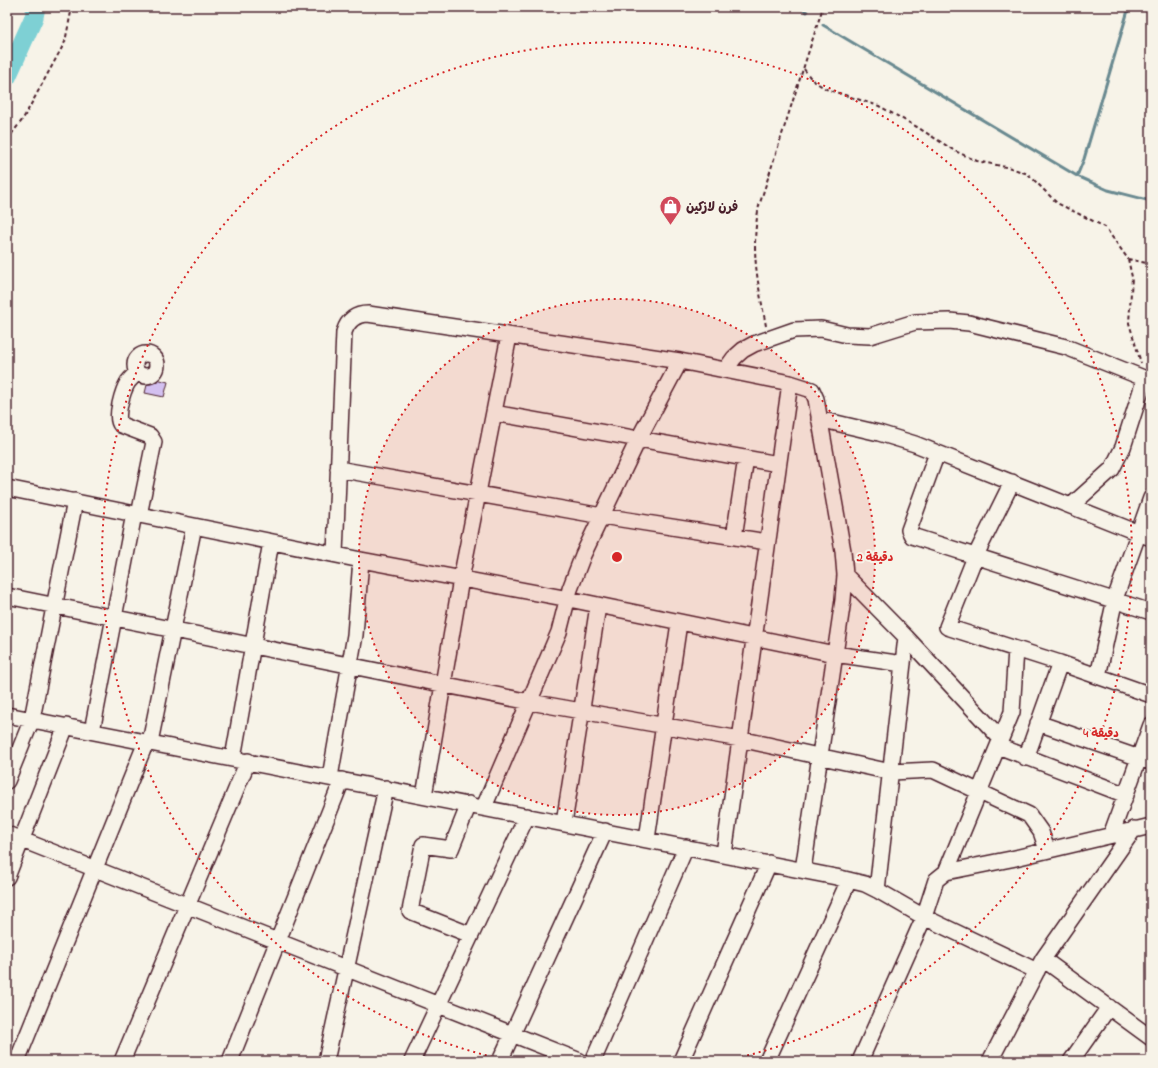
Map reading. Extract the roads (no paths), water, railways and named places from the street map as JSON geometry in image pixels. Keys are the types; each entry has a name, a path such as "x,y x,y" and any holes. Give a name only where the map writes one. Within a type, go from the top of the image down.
{"street":[{"path":"335,554 344,332 346,326 353,318 363,314 680,361 790,383 812,390 816,399 843,551 845,575 843,600 803,870"},
{"path":"726,369 734,358 743,350 768,338 794,330 821,329 859,336 881,334 915,322 956,322 969,323 1066,347 1148,380 1123,447 1112,469 1072,505"},
{"path":"424,796 461,579 509,336"},
{"path":"484,807 560,632 569,599 570,589 583,555 639,438 680,361"},
{"path":"92,731 114,618 154,442 150,436 121,425 117,414 127,383 138,373"},
{"path":"724,854 790,383"},
{"path":"494,413 778,464"},
{"path":"819,419 880,433 937,453 1072,505 1145,536"},
{"path":"937,453 909,530 909,533 912,536 975,557 1115,599 1151,612"},
{"path":"734,537 746,458"},
{"path":"338,469 602,516 767,542"},
{"path":"1012,482 975,557 947,628 1060,663 1151,695"},
{"path":"7,488 361,560 569,599 679,623 835,654 903,664"},
{"path":"1098,676 1115,599 1145,536 1151,498"},
{"path":"7,781 32,720 75,501"},
{"path":"17,1061 94,868 148,742 194,526"},
{"path":"233,758 271,542"},
{"path":"230,1061 278,940 336,779 355,636 361,560"},
{"path":"845,575 906,637 999,742 1026,758 1126,795"},
{"path":"7,596 530,702 740,739 890,772 933,770 1029,815 1041,832 1047,850"},
{"path":"564,823 598,606"},
{"path":"647,839 679,623"},
{"path":"877,890 906,637"},
{"path":"946,872 1012,712 1016,649"},
{"path":"1026,758 1060,663"},
{"path":"7,715 724,854 865,884 924,917 1040,965 1109,1007 1151,1038"},
{"path":"1038,723 1145,760"},
{"path":"1111,835 1126,795 1145,760 1151,725"},
{"path":"7,878 66,726"},
{"path":"122,1061 248,761"},
{"path":"326,1061 386,788"},
{"path":"469,804 451,849 423,845 410,911 471,935"},
{"path":"412,1061 527,816"},
{"path":"860,1061 924,917 936,880 946,872 1151,826"},
{"path":"990,1061 1040,965 1134,829"},
{"path":"500,1061 605,831"},
{"path":"7,834 278,940 347,970 439,1004 580,1061"},
{"path":"593,1061 686,847"},
{"path":"681,1061 769,863"},
{"path":"767,1061 849,880"},
{"path":"1071,1061 1109,1007"}],"waterway":[{"path":"7,77 34,17 36,7"},
{"path":"799,7 807,12"},
{"path":"1077,176 1084,159 1129,7"},
{"path":"823,25 1077,176 1108,190 1151,201"}],"place":[{"name":"فرن لازكين","path":"671,226"}]}
